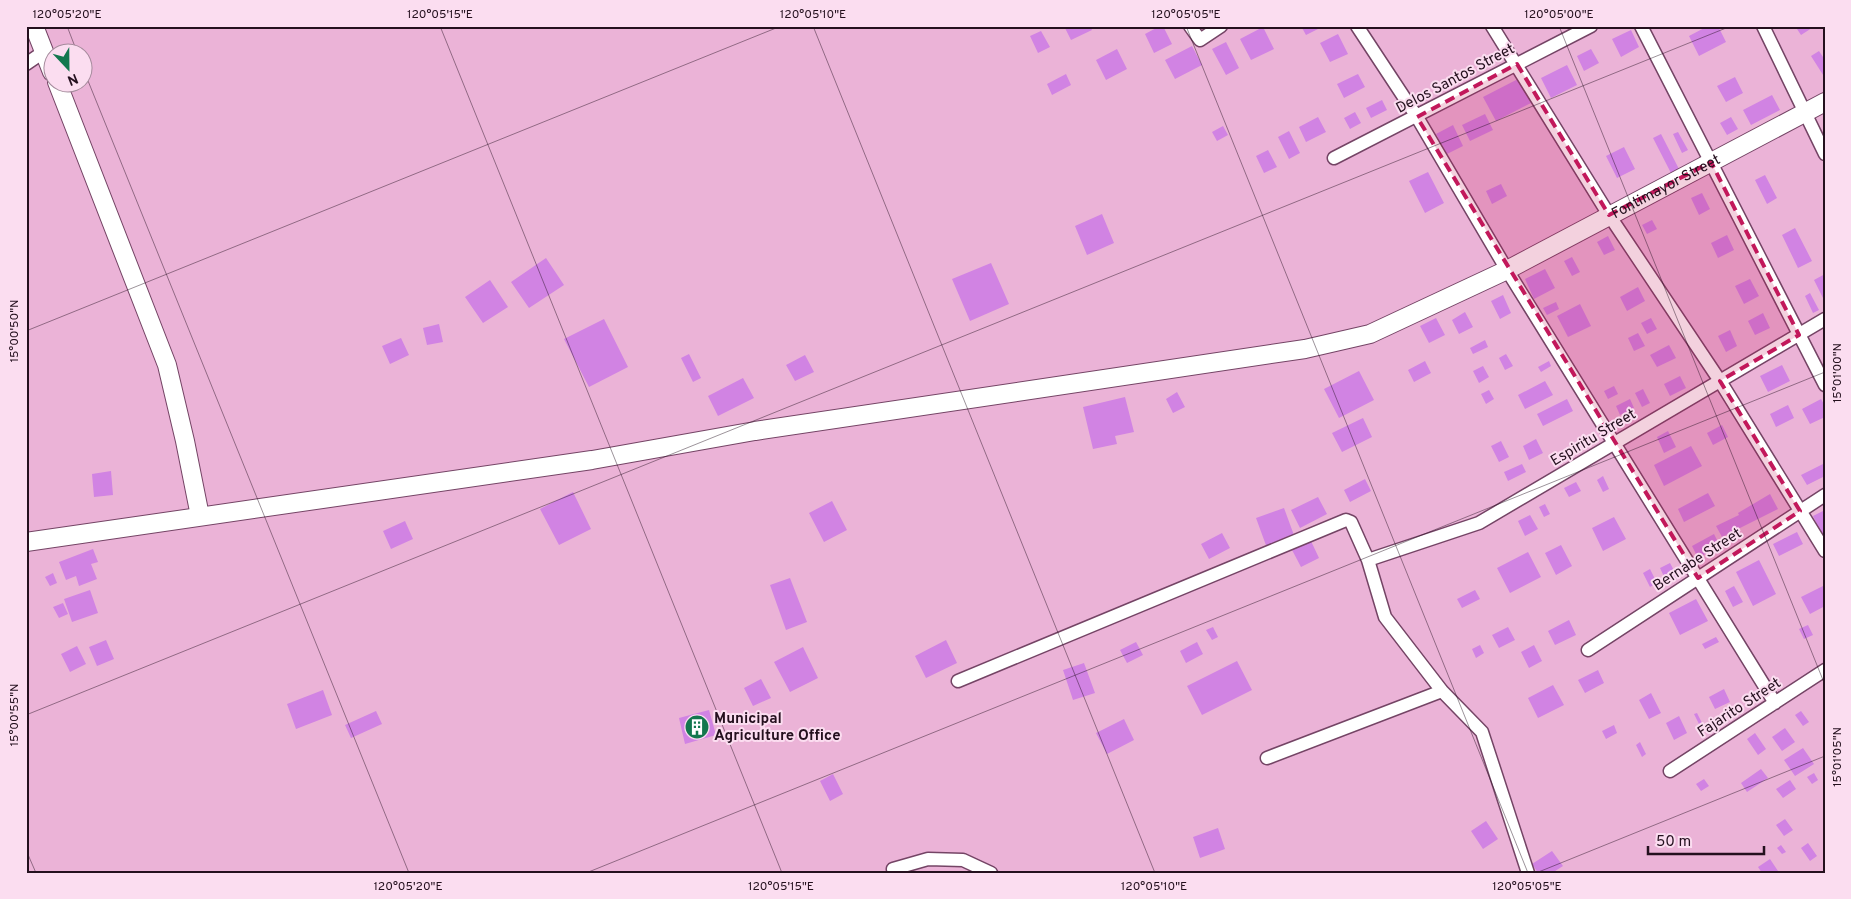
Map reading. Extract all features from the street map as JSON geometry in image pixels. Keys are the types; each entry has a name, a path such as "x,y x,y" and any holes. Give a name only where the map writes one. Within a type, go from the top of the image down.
{"street":[{"path":"34,26 42,44"},
{"path":"1190,26 1200,40 1221,26"},
{"path":"1357,26 1417,117 1508,270 1775,703"},
{"path":"1492,26 1609,215 1720,381 1825,551"},
{"name":"Delos Santos Street","path":"1334,158 1591,26"},
{"path":"1641,26 1825,386"},
{"path":"1763,26 1825,154"},
{"path":"26,64 42,53"},
{"path":"61,92 167,365 186,441 200,516"},
{"name":"Fontimayor Street","path":"26,542 592,460 755,431 1304,349 1370,334 1508,270 1825,102"},
{"name":"Espiritu Street","path":"1368,560 1479,523 1825,319"},
{"name":"Bernabe Street","path":"1588,650 1825,495"},
{"path":"958,681 1346,520 1351,522 1368,560 1385,617 1442,691 1482,732 1528,873"},
{"name":"Fajarito Street","path":"1670,771 1825,670"},
{"path":"1267,758 1442,691"},
{"path":"893,869 928,859 963,860 991,873"}],"highlighted area":[{"path":"1517,64 1609,215 1711,162 1799,335 1720,381 1800,511 1698,578 1417,117"}],"building":[{"path":"1064,26 1090,26 1092,30 1071,40"},
{"path":"1163,26 1172,44 1154,53 1145,34"},
{"path":"1301,26 1324,26 1306,35"},
{"path":"1708,26 1718,26 1726,42 1699,56 1689,36"},
{"path":"1795,26 1815,26 1801,35"},
{"path":"1263,27 1274,49 1251,60 1240,39"},
{"path":"1631,30 1639,47 1621,57 1612,39"},
{"path":"1041,31 1050,47 1038,53 1030,36"},
{"path":"1338,34 1348,54 1330,62 1320,43"},
{"path":"1226,42 1239,68 1226,75 1212,49"},
{"path":"1192,46 1202,65 1175,79 1165,60"},
{"path":"1117,49 1127,69 1106,80 1096,60"},
{"path":"1591,49 1599,63 1584,71 1577,56"},
{"path":"1819,51 1825,60 1825,78 1811,56"},
{"path":"1567,65 1577,85 1551,98 1541,78"},
{"path":"1066,74 1071,85 1052,95 1047,84"},
{"path":"1358,74 1365,87 1344,98 1337,84"},
{"path":"1735,77 1743,93 1726,102 1717,86"},
{"path":"1518,79 1531,103 1496,121 1483,97"},
{"path":"1772,95 1780,110 1751,125 1743,110"},
{"path":"1382,100 1387,110 1371,118 1366,108"},
{"path":"1355,112 1361,123 1350,129 1344,118"},
{"path":"1485,114 1493,130 1470,141 1462,125"},
{"path":"1318,117 1326,132 1306,142 1299,127"},
{"path":"1731,117 1738,129 1727,135 1720,123"},
{"path":"1453,125 1463,146 1447,154 1436,134"},
{"path":"1223,126 1228,135 1217,141 1212,132"},
{"path":"1289,131 1300,153 1289,159 1278,137"},
{"path":"1678,132 1688,150 1682,153 1673,134"},
{"path":"1661,134 1680,171 1672,175 1653,138"},
{"path":"1624,147 1635,169 1617,178 1606,156"},
{"path":"1268,150 1277,167 1264,173 1256,156"},
{"path":"1428,172 1444,203 1425,213 1409,181"},
{"path":"1765,175 1777,198 1767,204 1755,180"},
{"path":"1501,184 1507,196 1492,204 1486,191"},
{"path":"1702,193 1710,209 1699,215 1691,198"},
{"path":"1102,214 1114,243 1087,255 1075,226"},
{"path":"1652,220 1657,229 1647,234 1642,225"},
{"path":"1795,228 1812,261 1798,268 1782,235"},
{"path":"1727,235 1734,250 1718,258 1711,243"},
{"path":"1608,236 1615,250 1604,255 1597,242"},
{"path":"1572,257 1580,272 1572,276 1564,261"},
{"path":"546,258 564,285 529,308 511,282"},
{"path":"991,263 1009,304 970,321 952,279"},
{"path":"1545,269 1555,288 1534,299 1525,279"},
{"path":"1825,274 1825,297 1823,298 1814,280"},
{"path":"1750,279 1759,296 1744,304 1735,286"},
{"path":"490,280 508,307 483,323 465,297"},
{"path":"1638,287 1645,301 1627,311 1620,297"},
{"path":"1810,293 1819,310 1813,313 1805,296"},
{"path":"1503,295 1511,313 1500,319 1491,301"},
{"path":"1556,302 1559,309 1547,315 1543,308"},
{"path":"1580,304 1591,326 1568,337 1557,316"},
{"path":"1465,312 1473,327 1459,334 1452,320"},
{"path":"1763,313 1770,328 1755,335 1748,321"},
{"path":"1436,318 1445,335 1429,343 1420,326"},
{"path":"1651,318 1657,329 1647,334 1641,323"},
{"path":"604,319 628,367 589,387 564,339"},
{"path":"439,324 443,342 427,345 423,328"},
{"path":"1730,330 1737,346 1726,352 1718,336"},
{"path":"1638,333 1645,346 1634,351 1628,338"},
{"path":"401,338 409,355 390,364 382,346"},
{"path":"1485,340 1488,347 1473,354 1470,348"},
{"path":"1669,345 1676,358 1657,367 1650,355"},
{"path":"689,354 701,378 693,382 681,358"},
{"path":"1506,354 1513,366 1505,370 1499,358"},
{"path":"805,355 814,372 795,381 786,365"},
{"path":"1425,361 1431,373 1414,382 1408,370"},
{"path":"1549,361 1551,366 1541,372 1538,367"},
{"path":"1782,365 1790,381 1768,392 1760,376"},
{"path":"1483,366 1489,377 1479,383 1473,371"},
{"path":"1359,371 1374,400 1339,418 1324,389"},
{"path":"1680,376 1686,388 1670,396 1664,384"},
{"path":"743,378 754,398 718,416 708,396"},
{"path":"1545,381 1553,395 1525,409 1518,395"},
{"path":"1614,386 1618,394 1608,399 1604,391"},
{"path":"1643,389 1650,403 1642,407 1635,393"},
{"path":"1489,390 1494,399 1486,404 1481,394"},
{"path":"1177,392 1185,407 1173,413 1166,399"},
{"path":"1125,397 1134,432 1115,436 1117,444 1093,449 1083,407"},
{"path":"1567,399 1573,411 1543,426 1537,414"},
{"path":"1630,399 1634,408 1620,415 1616,406"},
{"path":"1821,399 1825,406 1825,417 1810,424 1802,409"},
{"path":"1788,405 1794,418 1776,427 1770,414"},
{"path":"1363,418 1372,437 1342,452 1332,433"},
{"path":"1722,425 1728,437 1713,445 1707,433"},
{"path":"1668,431 1676,447 1664,453 1657,437"},
{"path":"1536,439 1543,453 1529,460 1523,446"},
{"path":"1501,441 1509,457 1499,462 1491,446"},
{"path":"1691,446 1702,466 1664,486 1654,465"},
{"path":"1825,463 1825,476 1807,485 1801,475"},
{"path":"1522,464 1526,472 1508,481 1504,472"},
{"path":"111,471 113,495 94,497 92,474"},
{"path":"1603,476 1609,489 1603,492 1597,480"},
{"path":"1365,479 1371,491 1350,502 1344,490"},
{"path":"1576,482 1581,491 1569,497 1564,488"},
{"path":"573,492 591,529 559,545 540,509"},
{"path":"1708,493 1715,506 1684,522 1678,509"},
{"path":"1770,494 1778,509 1722,537 1716,526 1739,515 1738,513"},
{"path":"1318,497 1327,514 1300,528 1291,510"},
{"path":"832,501 847,530 824,542 809,513"},
{"path":"1545,504 1550,514 1544,517 1539,507"},
{"path":"1284,508 1295,538 1267,548 1256,518"},
{"path":"1825,510 1825,536 1823,537 1813,516"},
{"path":"1530,515 1538,529 1525,536 1518,521"},
{"path":"1614,517 1626,539 1603,551 1592,528"},
{"path":"405,521 413,539 391,549 383,531"},
{"path":"1797,532 1803,544 1779,556 1773,544"},
{"path":"1222,533 1230,548 1209,559 1201,544"},
{"path":"1714,534 1720,546 1698,558 1692,546"},
{"path":"1310,539 1319,558 1301,567 1291,548"},
{"path":"1561,545 1572,566 1556,575 1545,553"},
{"path":"93,549 98,562 91,564 97,579 79,586 76,576 66,580 59,562"},
{"path":"1528,552 1541,577 1510,593 1497,568"},
{"path":"1759,560 1776,594 1753,606 1736,572"},
{"path":"1670,563 1678,578 1667,583 1660,568"},
{"path":"1650,569 1657,583 1650,587 1643,573"},
{"path":"53,573 57,583 50,586 45,577"},
{"path":"790,578 807,622 786,630 770,585"},
{"path":"1825,585 1825,606 1810,614 1801,597"},
{"path":"1734,586 1743,602 1733,607 1725,591"},
{"path":"90,590 98,613 72,622 64,599"},
{"path":"1475,590 1480,599 1462,608 1457,599"},
{"path":"1696,599 1708,621 1680,635 1669,613"},
{"path":"63,603 68,614 59,618 53,607"},
{"path":"1569,620 1576,635 1555,645 1548,631"},
{"path":"1808,625 1813,635 1804,639 1799,629"},
{"path":"1213,627 1218,637 1212,640 1206,630"},
{"path":"1508,627 1515,640 1499,648 1492,635"},
{"path":"1716,637 1719,642 1705,649 1702,644"},
{"path":"106,640 114,659 97,666 89,647"},
{"path":"946,640 957,663 926,678 915,656"},
{"path":"1136,642 1143,655 1127,663 1120,650"},
{"path":"1197,642 1203,654 1186,663 1180,651"},
{"path":"1480,645 1484,653 1476,658 1472,649"},
{"path":"1534,645 1542,661 1529,668 1521,652"},
{"path":"77,646 86,664 70,672 61,654"},
{"path":"803,647 818,678 790,692 774,662"},
{"path":"1237,661 1252,690 1202,715 1187,686"},
{"path":"1084,663 1095,693 1073,700 1063,670"},
{"path":"1598,670 1604,683 1585,693 1578,680"},
{"path":"761,679 771,698 753,706 744,688"},
{"path":"1553,685 1564,705 1538,718 1528,698"},
{"path":"1724,689 1730,702 1715,709 1709,697"},
{"path":"323,690 332,715 296,729 287,704"},
{"path":"1651,693 1661,713 1649,719 1639,700"},
{"name":"Municipal Agriculture Office","path":"709,710 716,735 685,744 679,718"},
{"path":"376,711 382,724 351,738 345,725"},
{"path":"1801,711 1809,722 1803,726 1795,715"},
{"path":"1697,713 1704,727 1701,728 1694,714"},
{"path":"1679,716 1687,733 1674,740 1666,723"},
{"path":"1124,719 1134,740 1107,754 1096,733"},
{"path":"1614,725 1617,733 1606,739 1602,731"},
{"path":"1785,728 1795,742 1782,751 1772,737"},
{"path":"1755,733 1766,749 1758,755 1747,739"},
{"path":"1640,742 1646,754 1642,757 1636,745"},
{"path":"1803,748 1814,764 1795,776 1784,760"},
{"path":"1761,769 1768,778 1747,792 1741,783"},
{"path":"1814,773 1818,780 1812,784 1807,777"},
{"path":"833,774 843,794 830,801 820,781"},
{"path":"1704,779 1709,786 1701,791 1696,784"},
{"path":"1790,780 1796,789 1783,798 1776,789"},
{"path":"1785,819 1793,830 1784,836 1776,825"},
{"path":"1486,821 1498,839 1483,849 1471,831"},
{"path":"1218,828 1225,849 1200,858 1193,837"},
{"path":"1808,843 1817,856 1810,861 1801,848"},
{"path":"1781,845 1786,852 1782,854 1777,848"},
{"path":"1552,851 1563,866 1552,873 1538,873 1532,864"},
{"path":"1770,859 1778,871 1775,873 1762,873 1758,867"}],"place":[{"name":"Municipal Agriculture Office","path":"697,727"}]}
